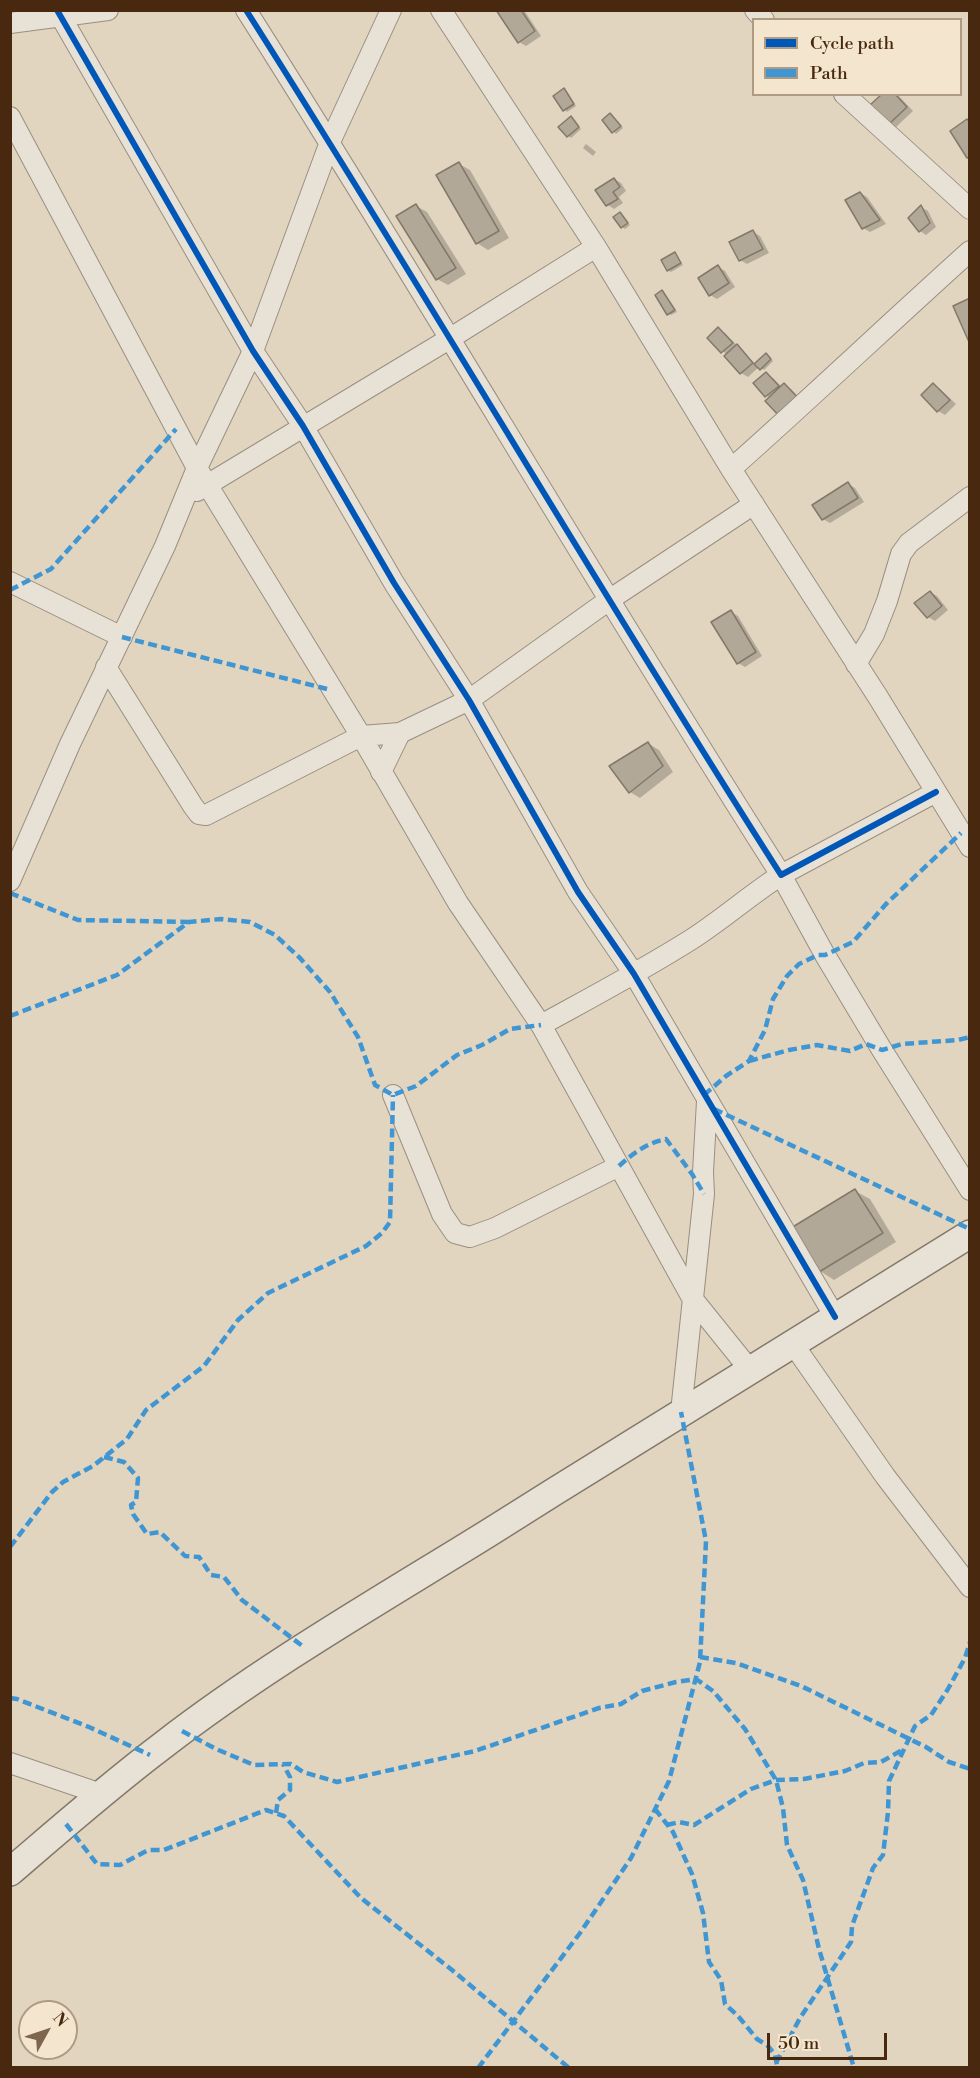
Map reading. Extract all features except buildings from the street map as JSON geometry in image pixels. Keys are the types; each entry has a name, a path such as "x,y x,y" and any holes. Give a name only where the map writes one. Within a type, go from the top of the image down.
{"main road":[{"path":"10,1872 162,1746 229,1698 333,1630 969,1234"}],"street":[{"path":"10,23 59,14 108,10"},
{"path":"246,10 330,142 609,600 781,875 825,955 969,1191"},
{"path":"10,881 70,744 165,546 197,468 253,351 330,142 391,10"},
{"path":"441,10 596,247 731,469 856,664 969,847"},
{"path":"59,14 253,351 303,426 394,583 469,700 578,892 634,974 835,1317"},
{"path":"846,96 969,209"},
{"path":"10,117 197,468 361,736 458,903 541,1025 692,1298 750,1370"},
{"path":"186,498 596,247"},
{"path":"731,469 969,250"},
{"path":"856,664 874,634 901,554 909,543 969,497"},
{"path":"106,667 199,814 206,815 361,736 400,733 469,700 609,600 754,504"},
{"path":"10,582 122,637"},
{"path":"381,772 400,733"},
{"path":"541,1025 634,974 691,939 781,875 936,792"},
{"path":"393,1095 442,1214 455,1233 470,1237 495,1228 619,1166"},
{"path":"681,1412 704,1194 707,1101"},
{"path":"793,1344 885,1476 969,1587"},
{"path":"10,1763 102,1794"}],"marked path":[{"path":"10,590 51,569 176,429"},
{"path":"122,637 331,690"},
{"path":"704,1095 726,1076 749,1061 765,1030 773,999 787,976 799,964 853,942 886,904 961,833"},
{"path":"10,893 78,920 189,922"},
{"path":"10,1016 117,975 189,922 221,919 250,922 275,935 300,958 330,992 358,1037 375,1085 393,1095 416,1086 457,1055 482,1045 510,1029 541,1025"},
{"path":"749,1061 817,1045 850,1051 866,1044 882,1050 902,1044 970,1037"},
{"path":"10,1547 52,1492 63,1482 93,1466 127,1439 146,1410 204,1366 238,1320 268,1293 366,1246 382,1233 390,1222 393,1095"},
{"path":"714,1109 970,1229"},
{"path":"619,1166 641,1149 666,1139 704,1194"},
{"path":"478,2068 580,1933 631,1858 669,1781 700,1662 706,1541 681,1412"},
{"path":"104,1457 124,1462 138,1478 136,1502 131,1505 133,1514 147,1534 160,1532 185,1556 199,1557 211,1575 224,1577 242,1600 305,1648"},
{"path":"776,2063 800,2018 851,1942 852,1926 873,1868 883,1855 889,1781 915,1726 931,1715 965,1658 970,1642"},
{"path":"700,1657 736,1663 801,1686 926,1747 949,1762 970,1769"},
{"path":"182,1731 254,1765 291,1764 303,1772 337,1782 475,1751 599,1708 621,1704 642,1691 696,1679 713,1691 745,1729 776,1780 783,1808 787,1845 803,1880 819,1949 854,2068"},
{"path":"10,1698 89,1727 150,1755"},
{"path":"667,1825 679,1822 694,1825 751,1789 776,1780 804,1779 845,1771 864,1763 881,1762 904,1749"},
{"path":"276,1813 278,1800 290,1790 290,1777 283,1764"},
{"path":"655,1809 673,1832 692,1874 703,1913 709,1962 721,1980 725,2004 757,2039 768,2046 775,2055 777,2065"},
{"path":"66,1824 97,1864 120,1865 148,1850 164,1850 266,1810 284,1816 361,1898 452,1970 569,2068"}],"cycle path":[{"path":"57,10 253,351 303,426 394,583 469,700 578,892 634,974 835,1317"},
{"path":"246,10 781,875 936,792"}]}
